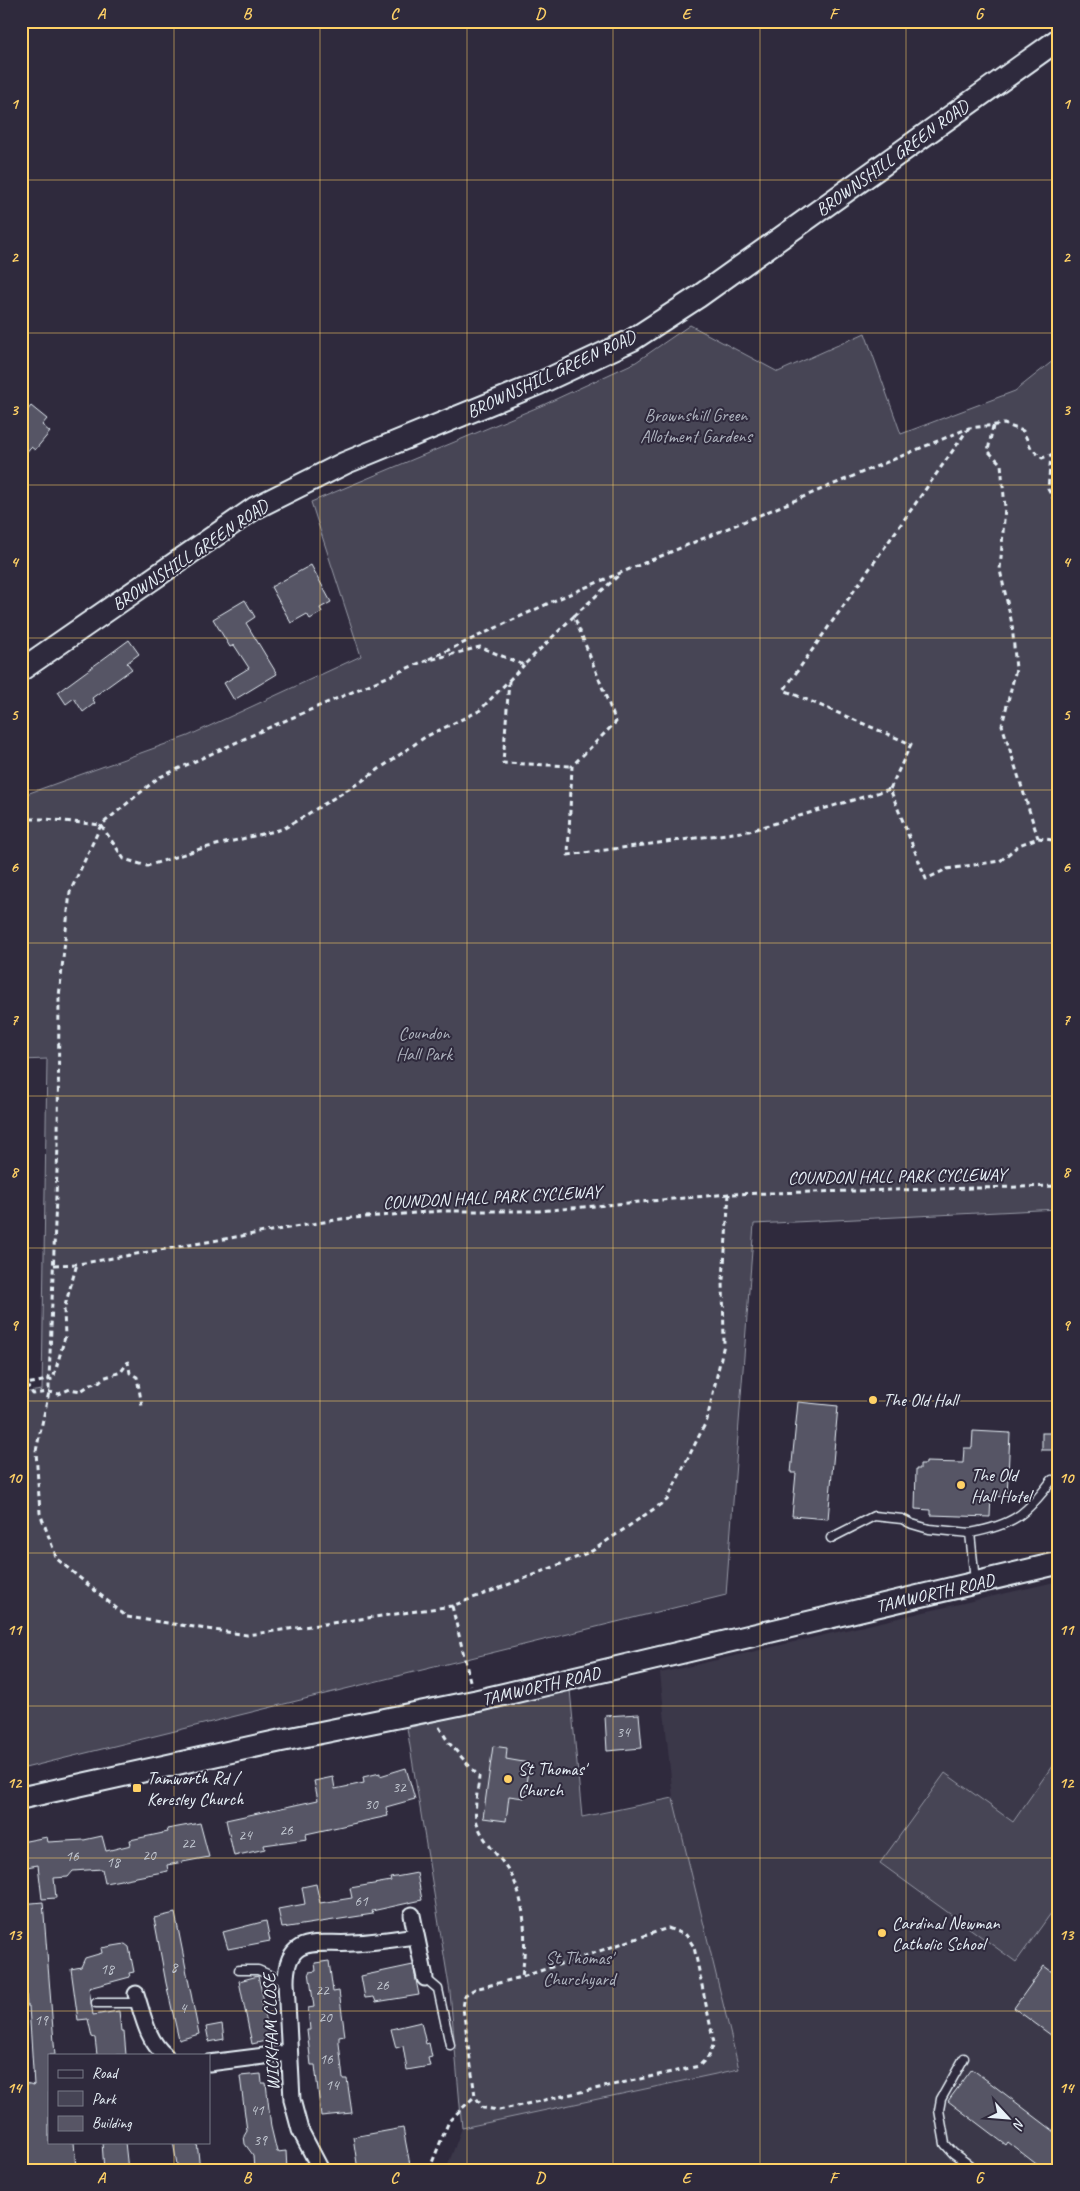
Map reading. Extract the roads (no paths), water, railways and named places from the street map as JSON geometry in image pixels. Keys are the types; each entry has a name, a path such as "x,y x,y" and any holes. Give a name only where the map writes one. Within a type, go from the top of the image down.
{"street":[{"name":"BROWNSHILL GREEN ROAD","path":"21,670 255,508 345,463 538,384 632,340 698,297 1059,39"},
{"name":"TAMWORTH ROAD","path":"21,1798 278,1741 476,1702 1059,1563"},
{"path":"412,1915 425,1978"},
{"name":"WICKHAM CLOSE","path":"321,2170 304,2141 295,2117 288,2053 287,1965 296,1951 308,1944 323,1942 352,1944 415,1936"},
{"path":"137,1999 149,2034 162,2054"},
{"path":"210,2063 288,2053"}],"lane":[{"path":"831,1538 874,1516 902,1519 929,1529 970,1533 992,1529 1018,1518 1038,1499 1052,1480"},
{"path":"970,1533 975,1583"},
{"path":"239,1970 258,1970 286,1982"},
{"path":"425,1978 438,1989 450,2045"},
{"path":"96,2003 137,1999"},
{"path":"964,2058 941,2099 939,2110 945,2144 953,2153 976,2170"}],"place":[{"name":"The Old Hall","path":"873,1400"},
{"name":"The Old Hall Hotel","path":"961,1485"},
{"name":"St Thomas' Church","path":"508,1779"},
{"name":"Tamworth Rd / Keresley Church","path":"137,1788"},
{"name":"Cardinal Newman Catholic School","path":"882,1933"}],"park label":[{"name":"Brownshill Green Allotment Gardens","path":"696,425"},
{"name":"Coundon Hall Park","path":"424,1043"},
{"name":"St Thomas' Churchyard","path":"579,1968"}]}
